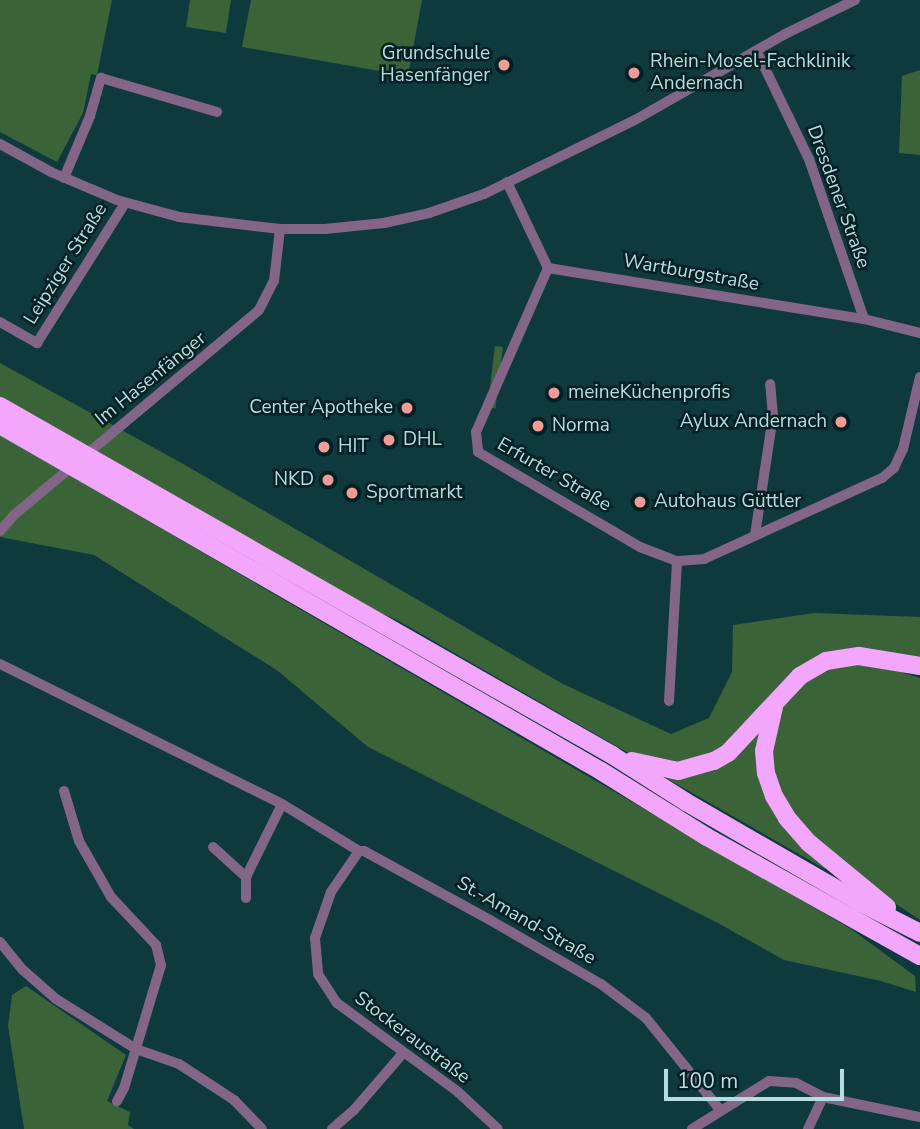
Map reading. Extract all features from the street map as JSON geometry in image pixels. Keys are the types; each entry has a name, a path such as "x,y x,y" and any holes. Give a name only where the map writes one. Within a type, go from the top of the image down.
{"highway":[{"path":"0,406 612,755 859,902 920,933"},
{"path":"0,425 601,771 707,837 920,956"},
{"path":"612,755 651,767 678,771 696,768 728,753 800,676 834,659 876,657 920,666"},
{"path":"775,703 764,751 766,773 774,796 787,818 838,869 920,933"}],"street":[{"path":"0,144 64,178 125,203 179,217 280,229 324,229 384,223 429,213 484,194 635,120 785,34 855,0"},
{"name":"Dresdener Straße","path":"757,52 809,159 864,319"},
{"path":"64,178 90,116 101,78 217,113"},
{"path":"507,182 548,268"},
{"name":"Leipziger Straße","path":"0,322 37,344 125,203"},
{"name":"Im Hasenfänger","path":"0,531 14,515 259,310 274,281 280,229"},
{"name":"Wartburgstraße","path":"548,268 864,319 920,333"},
{"name":"Erfurter Straße","path":"548,268 476,432 478,452 640,547 677,561 704,559 882,478 894,468 903,449 920,377"},
{"path":"755,535 773,416 770,384"},
{"path":"669,701 677,561"},
{"name":"St.-Amand-Straße","path":"0,664 282,804 359,851 364,851 410,876 601,984 646,1018 721,1111"},
{"path":"64,791 79,841 111,897 156,945 161,965 117,1101"},
{"path":"246,898 246,877 282,804"},
{"path":"213,847 246,877"},
{"name":"Stockeraustraße","path":"359,851 331,892 315,938 318,974 337,1003 458,1092 498,1129"},
{"path":"0,942 23,970 56,999 136,1049 179,1064 234,1100 262,1129"},
{"path":"332,1129 355,1110 403,1053"},
{"path":"692,1129 769,1081 796,1083 823,1097 920,1117"},
{"path":"808,1129 823,1097"}],"green space":[{"path":"0,0 112,0 97,75 91,74 83,113 57,162 0,132"},
{"path":"190,0 231,0 226,33 186,27"},
{"path":"251,0 422,0 408,76 242,47"},
{"path":"920,70 920,155 899,153 902,76"},
{"path":"495,346 503,347 495,409 487,408"},
{"path":"0,363 185,465 563,684 671,734 709,718 732,672 733,625 814,613 920,617 920,658 856,649 793,671 725,747 683,766 630,754 397,620 351,601 0,398"},
{"path":"0,435 851,929 915,976 916,992 881,981 784,960 716,922 368,747 278,671 94,555 0,537"},
{"path":"849,664 874,664 920,678 920,920 844,869 813,841 779,794 769,755 777,715 790,695 806,679 825,669"},
{"path":"760,724 760,761 826,866 825,869 666,778 668,775 678,776"},
{"path":"26,986 126,1055 107,1101 130,1112 128,1125 134,1129 24,1129 8,1026 12,995"}],"place":[{"name":"Grundschule Hasenfänger","path":"504,65"},
{"name":"Rhein-Mosel-Fachklinik Andernach","path":"634,73"},
{"name":"meineKüchenprofis","path":"554,393"},
{"name":"Center Apotheke","path":"407,408"},
{"name":"Aylux Andernach","path":"841,422"},
{"name":"Norma","path":"538,426"},
{"name":"DHL","path":"389,440"},
{"name":"HIT","path":"324,447"},
{"name":"NKD","path":"328,480"},
{"name":"Sportmarkt","path":"352,493"},
{"name":"Autohaus Güttler","path":"640,502"}]}
